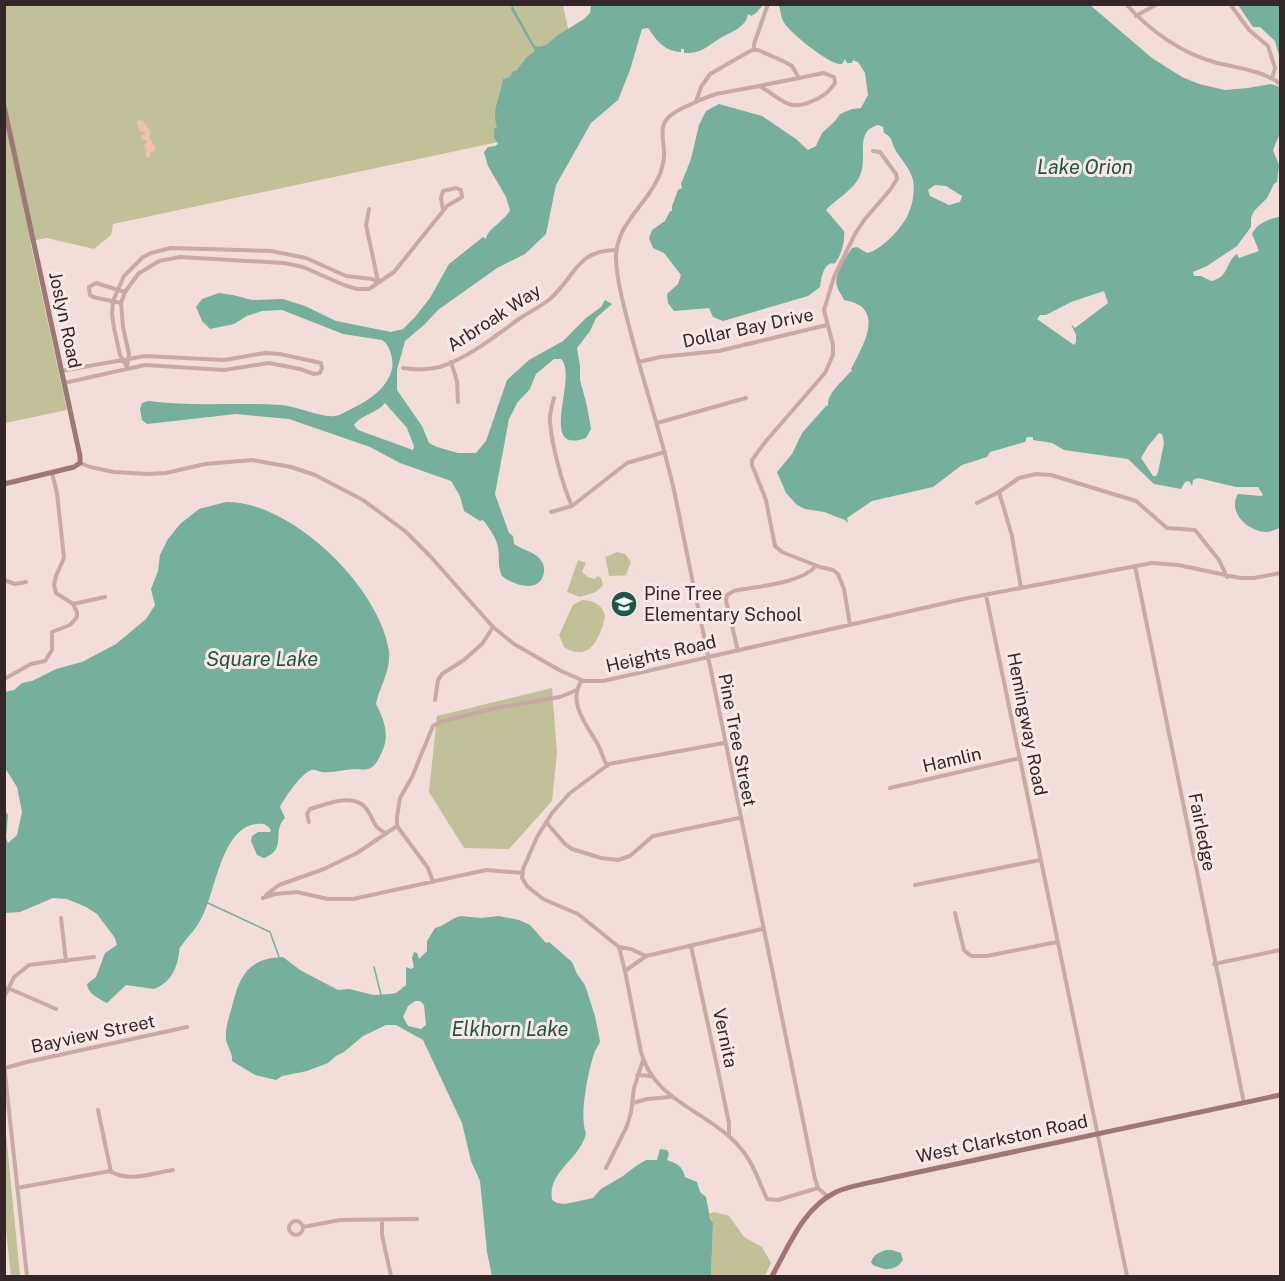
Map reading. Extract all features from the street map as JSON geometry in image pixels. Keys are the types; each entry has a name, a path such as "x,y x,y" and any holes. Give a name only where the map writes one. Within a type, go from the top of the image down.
{"main road":[{"name":"Joslyn Road","path":"4,106 81,456 80,463"},
{"path":"4,484 75,467 80,463"},
{"name":"West Clarkston Road","path":"772,1276 802,1224 821,1201 837,1192 865,1184 1281,1095"}],"street":[{"path":"754,50 768,4"},
{"path":"1125,4 1136,16 1174,44 1203,59 1277,81 1268,46 1249,30 1230,4"},
{"path":"1136,16 1157,4"},
{"path":"696,102 701,87 710,74 744,53 754,50 792,66 799,78"},
{"path":"617,250 627,220 644,200 659,176 664,153 662,138 666,119 673,113 716,94 799,78 824,74 834,77 835,83 826,94 798,106 791,106 759,86"},
{"path":"850,625 844,589 838,574 833,570 816,566 782,552 775,546 765,500 752,465 766,441 825,373 833,355 833,345 824,316 826,302 843,258 865,219 891,190 897,179 881,153 873,151"},
{"path":"127,368 121,303 125,292 138,274 148,266 168,258 180,257 284,262 303,267 344,285 357,289 369,289 394,272 443,210 462,197 461,190 456,188 443,191 441,198 443,210"},
{"path":"369,209 366,225 378,282"},
{"path":"126,359 120,356 112,314 113,301 124,276 142,257 161,250 171,248 286,253 306,258 346,276 372,279 378,282"},
{"name":"Arbroak Way","path":"403,368 431,368 451,362 541,306 560,288 573,269 586,257 604,250 617,250"},
{"name":"Pine Tree Street","path":"617,250 620,294 665,452 762,929 818,1188"},
{"path":"121,303 93,297 90,295 89,287 96,283 125,292"},
{"name":"Dollar Bay Drive","path":"639,362 660,357 719,351 827,325"},
{"path":"61,371 145,356 233,360 265,353 321,363 322,368 320,374 314,374 269,363 224,370 153,365 127,368 64,383"},
{"path":"300,369 303,360"},
{"path":"451,362 457,381 458,402"},
{"path":"554,398 549,421 565,490 572,506"},
{"path":"657,423 746,398"},
{"path":"550,512 572,506 627,463 665,452"},
{"name":"Heights Road","path":"80,463 114,472 148,474 166,473 205,464 252,460 291,467 315,475 363,500 405,531 504,637 527,652 582,680 603,681 986,595 1152,564 1178,565 1227,577 1254,578 1281,573"},
{"path":"4,679 31,664 45,661 52,650 52,632 70,625 76,617 77,612 72,604 56,593 54,585 64,558 57,493 52,472"},
{"path":"977,503 999,492 1019,478 1036,474 1051,475 1124,496 1136,501 1167,528 1195,530 1219,560 1227,577"},
{"path":"999,492 1012,536 1021,588"},
{"path":"738,651 726,601 727,595 795,579 807,574 816,566"},
{"name":"Fairledge","path":"1135,567 1244,1103"},
{"path":"4,580 15,584 26,582"},
{"name":"Hemingway Road","path":"986,595 1127,1276"},
{"path":"72,604 105,597"},
{"path":"435,700 438,680 442,674 476,649 493,627"},
{"path":"582,680 577,690 577,706 607,766"},
{"path":"433,882 428,868 397,826 400,798 412,777 433,726 440,722 496,708 560,697 577,690"},
{"path":"646,956 631,949 619,947 578,914 543,899 527,885 522,878 523,873 535,842 546,822 568,795 607,766 724,742"},
{"name":"Hamlin","path":"890,788 1020,758"},
{"path":"309,822 307,814 310,808 344,800 361,804 376,828 385,833"},
{"path":"546,822 572,849 601,858 618,860 630,856 653,836 739,818"},
{"path":"397,826 357,853 324,869 279,885 263,898 289,892 328,899 353,899 486,870 523,873"},
{"path":"915,885 1040,860"},
{"path":"955,914 964,950 971,956 1004,954 1057,942"},
{"path":"62,918 66,961"},
{"path":"625,971 646,956 762,929"},
{"name":"Vernita","path":"691,946 729,1123 729,1137"},
{"path":"619,947 643,1059 651,1076 671,1097 729,1137 756,1171 767,1199 773,1201 818,1188 828,1197"},
{"path":"1215,964 1281,950"},
{"path":"4,996 14,977 29,965 94,957"},
{"path":"8,988 56,1009"},
{"name":"Bayview Street","path":"5,1067 187,1027"},
{"path":"606,1168 627,1126 637,1075 643,1059"},
{"path":"5,1067 27,1276"},
{"path":"637,1075 651,1076"},
{"path":"633,1103 671,1097"},
{"path":"98,1110 111,1172 116,1176 128,1177 173,1170"},
{"path":"17,1188 111,1172"},
{"path":"303,1227 340,1220 417,1219"},
{"path":"382,1220 382,1235 391,1276"}],"shaded area":[{"path":"5,5 563,5 588,123 113,224 111,235 94,249 47,238 30,241 67,410 5,423"},
{"path":"604,549 606,557 617,552 625,554 631,562 626,575 634,575 609,576"},
{"path":"578,560 586,563 582,572 594,579 598,576 603,585 596,592 580,597 567,592"},
{"path":"582,600 597,604 605,616 597,640 587,650 580,652 564,647 559,635 573,605"},
{"path":"552,688 557,753 552,801 509,849 464,848 429,792 437,716"},
{"path":"5,1123 20,1276 11,1276 4,1211"},
{"path":"714,1212 729,1216 744,1237 762,1247 771,1263 765,1276 711,1276 713,1223 709,1214"}],"sand":[{"path":"140,120 151,132 149,137 156,148 151,152 150,158 145,156 147,149 144,146 148,141 141,139 141,136 146,133 139,130 137,121"}],"water":[{"path":"512,5 534,45 538,47 546,45 584,19 590,13 591,5 763,5 751,16 748,14 747,19 737,29 695,52 684,53 684,49 681,49 681,52 670,50 658,41 648,28 642,29 618,100 591,123 556,185 546,234 525,254 497,268 438,310 405,341 397,370 397,390 422,426 429,443 458,453 476,453 486,441 507,380 529,360 563,341 586,318 601,307 605,300 612,304 596,318 590,331 577,348 580,380 591,429 586,438 571,440 564,436 561,425 565,368 561,359 554,359 536,374 530,389 517,403 509,419 495,494 509,533 513,536 514,544 537,556 543,565 544,574 540,581 530,586 512,582 502,576 494,536 483,520 480,521 464,511 460,496 451,481 400,463 370,447 289,419 236,414 147,424 142,420 140,409 142,403 148,401 181,404 264,404 287,406 334,416 376,394 386,383 392,369 392,357 382,340 343,334 282,310 262,311 234,324 210,329 202,321 196,307 202,299 219,293 252,300 283,299 305,306 336,321 391,332 403,329 430,298 449,264 483,237 486,239 489,232 510,210 506,197 488,166 484,152 488,147 498,144 494,137 494,129 497,127 495,115 503,79 510,77 513,71 516,71 535,51 511,9","holes":["385,403 407,428 414,446 413,450 358,430 354,425"]},
{"name":"Lake Orion","path":"1090,5 1152,58 1182,77 1225,90 1271,84 1280,87 1280,133 1273,150 1279,165 1277,182 1267,198 1254,211 1251,227 1237,246 1207,266 1193,272 1194,276 1201,276 1211,281 1217,279 1237,254 1239,258 1259,251 1252,234 1254,230 1264,222 1280,217 1280,528 1269,532 1253,529 1237,514 1235,501 1238,494 1261,496 1263,495 1258,487 1236,487 1198,478 1193,480 1192,486 1189,481 1185,482 1181,489 1154,484 1128,459 1064,450 1052,443 1033,440 1033,437 1027,437 1025,442 990,452 987,457 962,465 933,487 872,501 847,518 848,523 824,512 805,509 797,505 786,493 777,472 792,454 802,433 828,406 832,392 852,371 868,328 865,310 857,304 844,300 839,291 836,282 838,272 852,248 857,247 867,253 873,251 892,237 903,224 913,201 914,192 913,180 908,168 891,139 884,133 883,127 878,125 866,132 863,144 863,166 859,179 851,189 826,210 844,231 844,238 837,260 824,269 820,287 808,296 723,321 713,317 709,308 674,311 668,303 667,294 678,284 681,275 664,253 653,248 649,238 652,230 665,221 672,211 678,190 682,188 681,184 691,159 699,125 706,111 719,104 762,116 808,150 816,146 822,133 840,114 861,108 868,95 865,73 858,62 853,60 852,63 847,63 845,59 842,64 836,63 820,55 785,24 779,6","holes":["935,185 946,186 962,196 960,202 949,205 930,196 928,190","1104,291 1108,303 1075,328 1071,324 1076,335 1074,345 1037,319 1040,315 1046,315 1071,302","1159,433 1162,434 1164,443 1156,476 1153,476 1141,458"]},
{"path":"1238,5 1280,5 1280,59 1275,41 1260,27 1253,27"},
{"name":"Square Lake","path":"226,502 252,506 278,516 304,532 329,552 351,576 369,601 382,626 389,651 387,672 376,704 385,727 386,739 378,760 371,768 328,772 312,770 301,778 280,807 285,818 279,829 278,845 271,854 264,858 257,855 251,841 252,836 258,832 270,832 271,830 265,824 244,828 235,836 222,861 203,915 180,948 172,975 154,989 126,985 107,1003 91,993 87,984 96,977 105,953 117,945 115,938 97,914 67,899 53,898 20,912 5,913 5,811 8,815 6,838 8,843 17,835 22,812 17,787 5,768 5,692 14,690 22,683 32,681 56,669 82,662 116,644 146,619 155,605 151,589 158,571 160,555 168,539 180,524 199,509"},
{"name":"Elkhorn Lake","path":"499,916 530,925 546,943 549,942 572,962 585,985 600,1041 592,1062 585,1094 583,1117 586,1133 578,1150 554,1181 552,1200 565,1204 593,1198 601,1189 646,1160 657,1160 660,1149 667,1150 669,1154 667,1160 679,1166 685,1177 697,1182 700,1192 706,1197 713,1223 711,1276 492,1276 487,1252 480,1181 471,1161 462,1123 423,1040 396,1025 386,1025 363,1036 328,1063 307,1071 282,1076 276,1080 255,1075 232,1061 226,1039 228,1021 239,984 248,969 255,964 283,957 300,970 338,990 349,989 374,995 396,993 406,985 406,967 411,969 414,967 412,958 414,952 417,953 419,959 427,951 427,941 435,928 457,917","holes":["415,1001 420,1001 424,1005 426,1025 421,1029 408,1026 403,1017 408,1006"]},
{"path":"886,1250 901,1253 903,1260 900,1264 889,1269 873,1265 871,1262 873,1257"}],"waterway":[{"path":"208,903 270,932 279,957"},
{"path":"374,967 381,995"}],"place":[{"name":"Pine Tree Elementary School","path":"624,604"}]}
